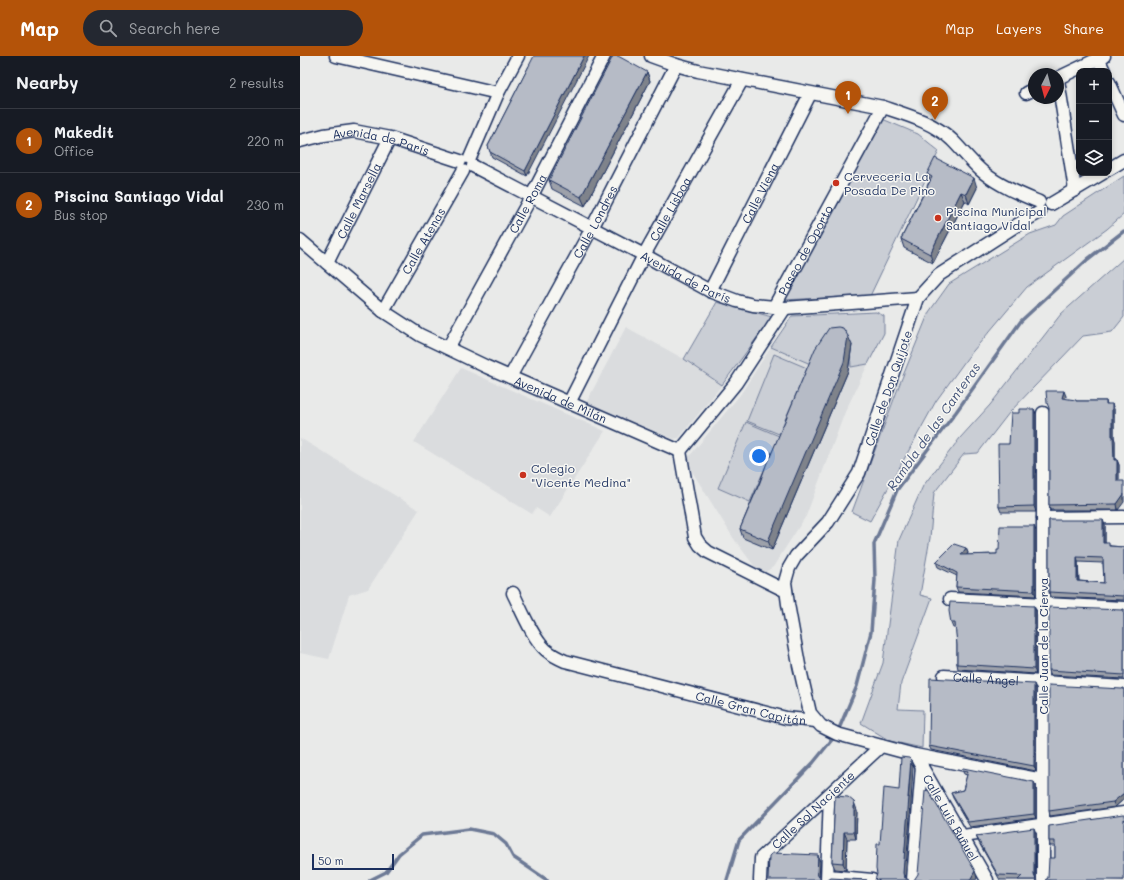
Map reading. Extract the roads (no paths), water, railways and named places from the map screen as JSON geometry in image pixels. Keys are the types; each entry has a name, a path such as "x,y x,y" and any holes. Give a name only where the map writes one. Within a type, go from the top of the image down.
{"street":[{"path":"336,56 375,60 498,93"},
{"name":"Calle Atenas","path":"382,311 467,164 498,93 518,56"},
{"name":"Calle Roma","path":"448,348 531,196 604,56"},
{"path":"651,56 676,65 810,94 883,107 912,116 936,128 951,139 984,173 1039,207 1042,200 1046,200 1051,204 1098,176"},
{"path":"1064,76 1100,57 1103,68"},
{"name":"Calle Londres","path":"510,377 592,228 676,65"},
{"name":"Calle Lisboa","path":"569,403 644,255 742,80"},
{"path":"1112,89 1124,115"},
{"name":"Calle Viena","path":"710,292 810,94"},
{"path":"1062,104 1075,190"},
{"name":"Paseo de Oporto","path":"779,308 883,107"},
{"name":"Avenida de París","path":"300,141 354,130 390,138 467,164 644,255 710,292 745,303 779,308 918,298"},
{"name":"Calle Marsella","path":"327,263 390,138"},
{"path":"1112,167 1124,160"},
{"name":"Calle de Don Quijote","path":"816,721 810,713 799,665 788,604 786,582 789,568 796,556 828,522 859,473 918,298 939,275 1017,225 1039,207"},
{"name":"Avenida de Milán","path":"300,240 382,311 420,335 510,377 680,451"},
{"path":"779,308 736,383 680,451 695,537 700,545 708,552 786,591"},
{"name":"Calle Juan de la Cierva","path":"1043,413 1043,880"},
{"path":"1043,518 1124,517"},
{"name":"Calle Gran Capitán","path":"513,593 533,632 545,649 560,659 786,718 816,721 837,734 915,755 1043,780"},
{"path":"950,599 1124,608"},
{"name":"Calle Ángel","path":"944,676 1124,687"},
{"name":"Calle Sol Naciente","path":"760,880 761,858 881,746"},
{"name":"Calle Luis Buñuel","path":"915,755 987,880"},
{"path":"913,880 922,766"},
{"path":"830,794 827,878 872,880"},
{"path":"963,836 1124,813"}],"waterway":[{"name":"Rambla de las Canteras","path":"838,731 857,686 871,632 875,580 874,544 897,490 956,412 1021,321 1088,259 1124,231"},
{"name":"Rambla de las Canteras","path":"727,880 739,840 813,763 835,736"},
{"name":"Rambla de las Canteras","path":"370,880 386,872 399,854 422,835 469,829 494,834 506,844 513,857 547,880"}],"place":[{"name":"Makedit","path":"848,114"},
{"name":"Piscina Santiago Vidal","path":"935,120"},
{"name":"Cerveceria La Posada De Pino","path":"836,183"},
{"name":"Piscina Municipal Santiago Vidal","path":"938,218"},
{"name":"Colegio \"Vicente Medina\"","path":"523,475"}]}
